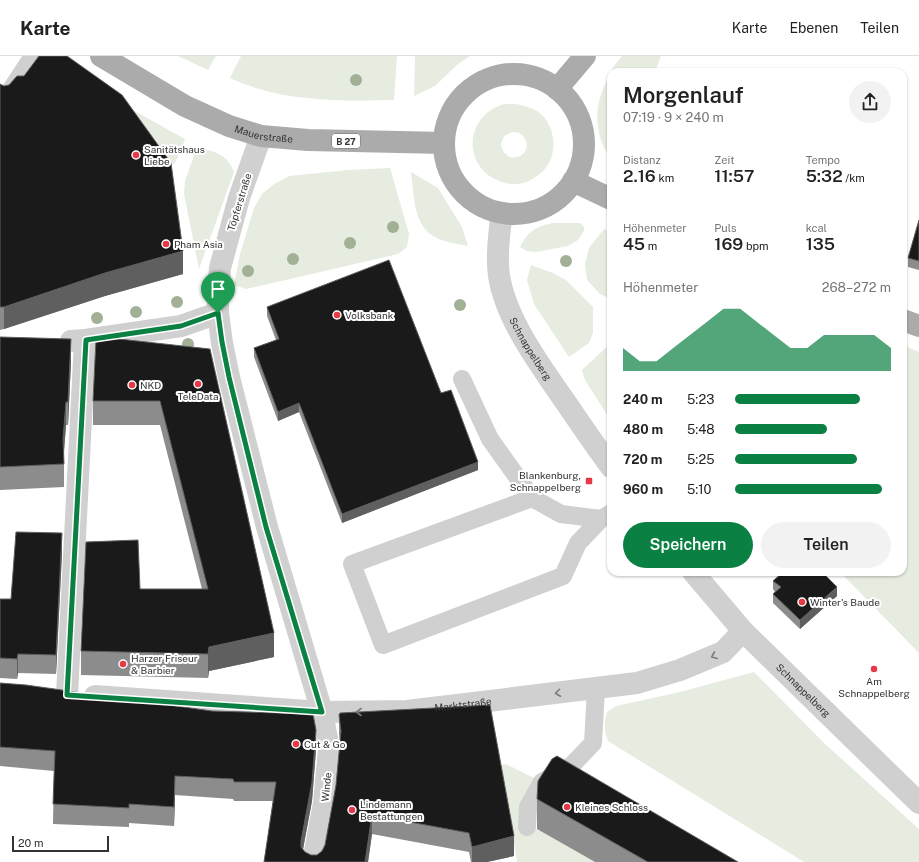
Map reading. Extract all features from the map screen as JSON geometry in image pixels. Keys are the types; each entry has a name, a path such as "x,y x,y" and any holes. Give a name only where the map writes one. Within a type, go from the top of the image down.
{"main road":[{"name":"Mauerstraße","path":"101,56 185,106 229,126 262,136 308,140 444,143"},
{"path":"557,89 585,56"},
{"path":"505,75 522,75 538,78 557,89 571,103 576,112 580,120 584,138 581,165 573,181 557,200 535,211 522,213 502,212 484,207 469,198 455,181 449,169 444,152 445,132 452,111 466,93 484,81 505,75"},
{"path":"573,181 607,196"},
{"path":"907,322 919,326"}],"street":[{"name":"Töpferstraße","path":"262,136 239,198 220,268 218,313 229,377 266,527 322,712"},
{"name":"Schnappelberg","path":"502,212 498,256 499,275 503,294 510,313 548,377 607,461"},
{"path":"50,342 86,340 181,326 218,313"},
{"path":"67,695 86,340"},
{"name":"Schnappelberg","path":"696,576 743,631 919,803"},
{"name":"Marktstraße","path":"45,693 322,712 407,711 637,683 680,670 723,652 743,631"},
{"name":"Winde","path":"312,862 324,804 329,749 322,712"}],"lane":[{"path":"5,98 33,56"},
{"path":"462,379 490,440 532,498 561,514 606,516"},
{"path":"532,498 352,564 383,645 563,576 578,543 606,516"},
{"path":"528,827 528,807 542,782 576,771 593,743 596,689"}],"shaded area":[{"path":"178,56 216,56 208,70"},
{"path":"241,56 397,56 394,100 331,100 290,96 269,92 230,78"},
{"path":"415,56 470,56 458,64 435,86 414,96"},
{"path":"622,56 661,56 656,68 613,68"},
{"path":"607,80 607,152 600,137 597,121 598,105"},
{"path":"514,104 535,110 541,114 550,127 553,142 552,157 544,170 532,180 517,184 506,183 492,178 482,169 475,158 473,146 474,134 479,122 488,112 501,105","holes":["512,132 523,135 527,145 526,150 518,157 508,156 501,144 504,136"]},
{"path":"131,109 185,139 175,163 170,164"},
{"path":"197,147 214,152 224,157 234,172 199,269 184,194 185,181"},
{"path":"390,168 409,234 407,247 398,254 246,289 234,285 240,254 254,208 262,194 274,184 289,176 348,170"},
{"path":"411,172 438,188 462,227 468,246 438,239 428,232 422,225 416,209"},
{"path":"554,223 580,223 584,227 584,231 578,240 568,246 536,252 527,251 520,247 527,236 538,227"},
{"path":"604,229 607,230 607,297 600,294 587,280 585,264 589,248"},
{"path":"531,265 553,273 566,280 593,307 593,333 589,343 569,357 534,304 527,280"},
{"path":"607,347 607,415 585,380 582,370"},
{"path":"907,347 919,352 919,653 844,576 907,576"},
{"path":"754,672 824,743 919,829 919,862 804,862 608,741 605,730 606,716 607,712 616,706 680,692"},
{"path":"506,764 542,782 552,789 530,825 595,862 517,862 510,817 499,766"}],"building":[{"path":"39,56 67,56 122,95 171,163 183,251 105,273 4,307 0,307 0,84 4,86 9,85 17,76 24,76"},
{"path":"919,220 919,261 908,258"},
{"path":"389,260 441,393 451,390 478,462 342,514 299,403 278,412 254,348 279,339 267,307"},
{"path":"0,337 71,339 68,402 66,402 63,439 64,464 0,467"},
{"path":"101,337 210,349 274,633 209,647 208,654 81,651 86,542 138,540 140,589 208,589 160,401 93,401 96,339 101,339"},
{"path":"16,532 62,533 56,655 18,654 17,659 0,658 0,599 11,599"},
{"name":"Winter's Baude","path":"779,576 826,576 837,587 800,620 773,594 781,587 773,581"},
{"path":"0,683 26,685 212,711 313,714 316,730 312,782 301,841 301,847 305,852 311,855 317,855 322,851 325,845 336,785 341,731 340,713 490,705 514,836 472,847 469,833 372,815 365,862 264,862 276,782 234,782 233,779 175,776 174,807 129,804 129,808 53,804 55,751 0,747"},
{"path":"557,756 738,862 648,862 537,799 538,781 552,759"}],"place":[{"name":"Sanitätshaus Liebe","path":"136,155"},
{"name":"Pham Asia","path":"166,244"},
{"name":"Volksbank","path":"337,315"},
{"name":"TeleData","path":"198,384"},
{"name":"NKD","path":"132,385"},
{"name":"Blankenburg, Schnappelberg","path":"589,481"},
{"name":"Winter's Baude","path":"802,602"},
{"name":"Harzer Friseur & Barbier","path":"123,664"},
{"name":"Am Schnappelberg","path":"874,669"},
{"name":"Cut & Go","path":"296,744"},
{"name":"Kleines Schloss","path":"567,807"},
{"name":"Lindemann Bestattungen","path":"352,810"}],"route":[{"path":"218,313 229,377 266,527 322,712 67,695 86,340 181,326 218,313"}]}
